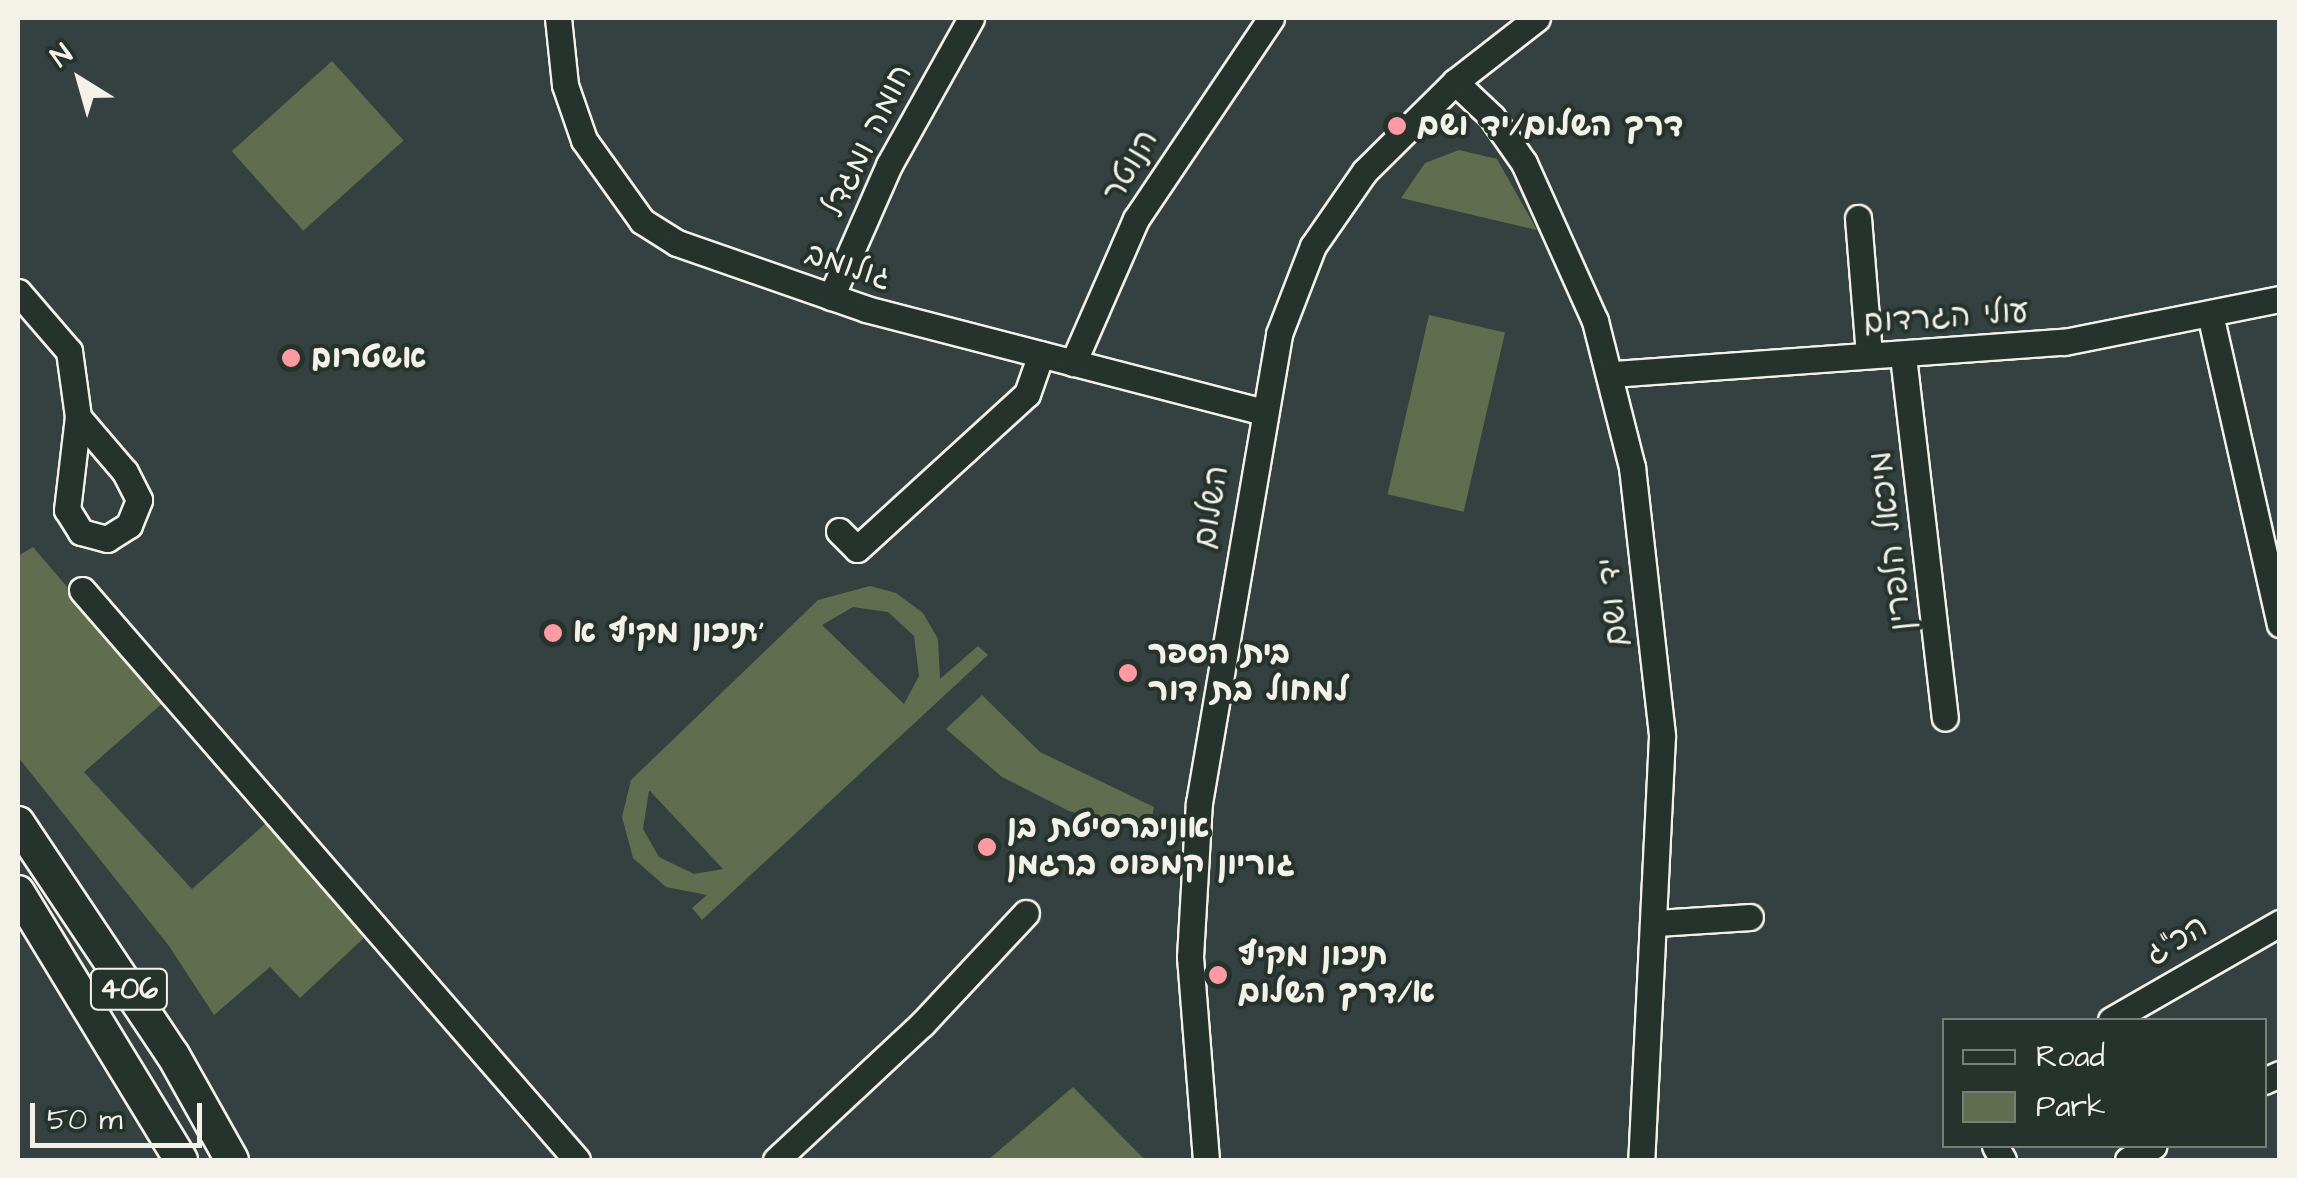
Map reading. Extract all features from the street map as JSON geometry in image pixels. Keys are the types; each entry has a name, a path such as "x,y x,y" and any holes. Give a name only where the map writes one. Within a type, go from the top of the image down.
{"main road":[{"name":"406","path":"18,822 174,1055 232,1160"},
{"name":"406","path":"18,892 182,1160"}],"street":[{"name":"גולומב","path":"558,18 565,85 584,140 642,220 677,243 831,297 1261,412"},
{"name":"חומה ומגדל","path":"831,297 888,165 970,18"},
{"name":"הנוטר","path":"1074,363 1136,219 1271,18"},
{"name":"השלום","path":"1206,1160 1198,1106 1190,957 1199,803 1261,412 1290,300 1320,234 1365,171 1455,82 1537,18"},
{"name":"יד ושם","path":"1455,82 1500,125 1524,163 1613,374 1632,467 1662,736 1656,923 1641,1160"},
{"path":"1858,218 1868,355"},
{"path":"18,292 69,352 78,417"},
{"name":"עולי הגרדום","path":"1613,374 2064,342 2280,299"},
{"path":"2210,314 2280,624"},
{"path":"838,530 857,549 1027,394 1041,354"},
{"name":"מיכאל הלפרין","path":"1903,356 1945,718"},
{"path":"82,590 577,1160"},
{"path":"776,1160 922,1024 1026,913"},
{"path":"1656,923 1750,918"},
{"name":"הכ\"ג","path":"2114,1018 2220,952 2280,923"},
{"name":"השלום","path":"1198,1106 1223,1160"}],"green space":[{"path":"332,61 404,141 303,231 232,151"},
{"path":"1459,150 1497,159 1537,230 1401,198 1425,163"},
{"path":"1429,315 1505,333 1464,512 1388,494"},
{"path":"33,547 165,701 84,772 192,889 266,823 368,934 300,998 270,967 214,1015 169,946 18,757 18,556"},
{"path":"870,586 896,593 923,613 938,639 940,679 978,646 988,655 702,920 692,908 707,895 666,887 633,858 622,817 631,780 818,600","holes":["853,607 888,612 914,636 919,676 904,704 822,625","650,791 723,869 694,874 659,857 643,829"]},
{"path":"982,695 1040,752 1154,807 1149,832 1069,811 1002,777 946,729"},
{"path":"1073,1087 1145,1160 988,1160"}],"place":[{"name":"דרך השלום/יד ושם","path":"1397,126"},
{"name":"אשטרום","path":"291,358"},
{"name":"תיכון מקיף א'","path":"553,633"},
{"name":"בית הספר למחול בת דור","path":"1128,673"},
{"name":"אוניברסיטת בן גוריון קמפוס ברגמן","path":"987,847"},
{"name":"תיכון מקיף א/דרך השלום","path":"1218,975"}]}
